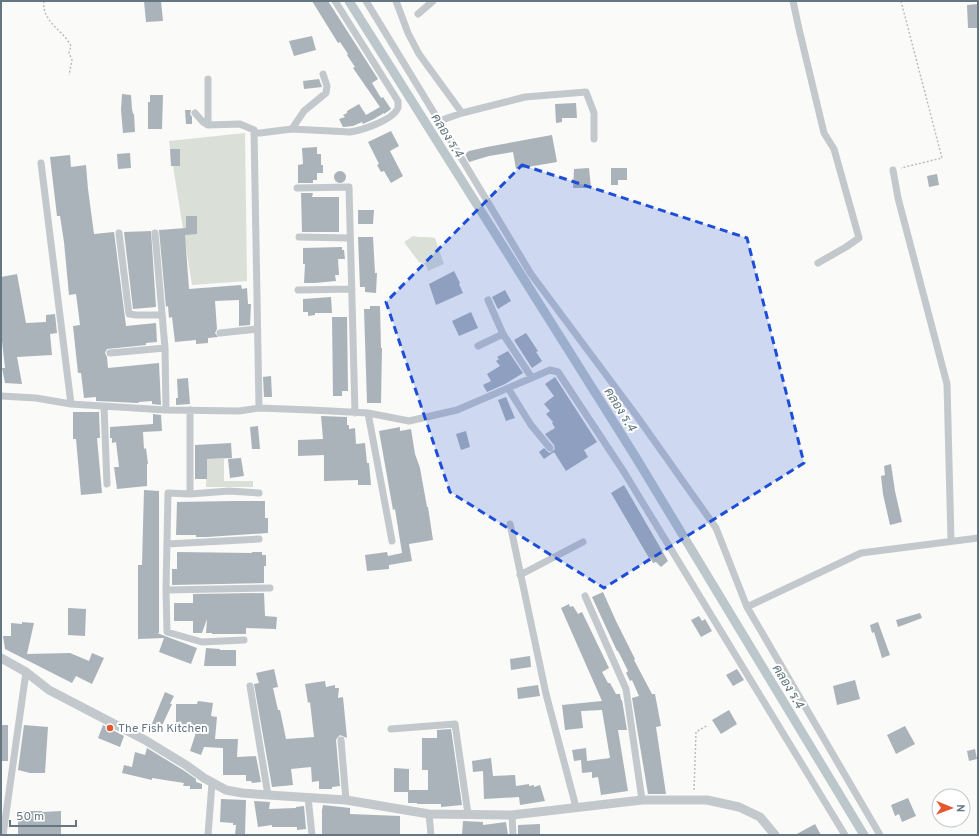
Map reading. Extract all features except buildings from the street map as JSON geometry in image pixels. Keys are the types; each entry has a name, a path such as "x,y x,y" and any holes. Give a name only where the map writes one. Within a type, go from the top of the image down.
{"street":[{"path":"195,113 208,125 240,124 254,130 255,133 292,129 350,132 358,131 392,116 398,108 398,101 335,1"},
{"path":"366,1 440,121 531,274 636,415 716,528 747,607 880,835"},
{"path":"396,1 408,33 419,54 462,113"},
{"path":"418,14 433,1"},
{"path":"793,1 798,29 824,133 834,149 859,238 818,263"},
{"path":"292,129 304,111 326,93 323,74"},
{"path":"208,79 208,125"},
{"path":"440,121 462,113 525,97 586,92 594,113 594,139"},
{"path":"254,130 259,408"},
{"path":"41,163 71,404"},
{"path":"893,170 898,198 947,384 951,540"},
{"path":"297,188 349,187 355,413"},
{"path":"120,233 129,314 162,315"},
{"path":"155,233 165,348 166,410"},
{"path":"299,237 350,238"},
{"path":"298,290 352,289"},
{"path":"488,300 503,334 532,378"},
{"path":"220,333 257,329"},
{"path":"478,346 503,334"},
{"path":"110,353 165,348"},
{"path":"1,396 36,398 71,404 104,407 166,410 239,411 259,408 368,413 409,421 457,410 550,370 558,372 624,472 845,835"},
{"path":"508,388 530,425 544,439 550,448"},
{"path":"104,407 107,484"},
{"path":"190,410 190,494"},
{"path":"368,413 392,541"},
{"path":"244,640 202,642 167,632 166,590 168,493 190,494 229,491 259,493"},
{"path":"510,524 546,694 576,806"},
{"path":"747,607 861,553 951,540 978,538"},
{"path":"167,544 259,539"},
{"path":"520,575 583,542"},
{"path":"166,590 270,588"},
{"path":"585,596 626,689 642,800"},
{"path":"1,658 26,672 49,690 145,740 212,783 226,790 242,793 346,800 429,814 512,815 576,806 642,800 707,800 739,807 760,817 775,835"},
{"path":"3,835 26,672"},
{"path":"250,686 268,795"},
{"path":"390,729 455,724 468,814"},
{"path":"341,740 346,800"},
{"path":"208,835 212,783"},
{"path":"308,797 312,835"},
{"path":"429,814 431,835"},
{"path":"512,815 514,835"}],"path":[{"path":"44,1 43,8 51,23 71,46 69,53 72,60 69,75"},
{"path":"893,170 942,158 901,1"},
{"path":"693,800 696,732 708,725"}],"highlighted area":[{"path":"522,165 747,238 804,463 604,588 450,492 386,302"}],"shaded area":[{"path":"245,133 247,281 192,285 169,141"},
{"path":"413,236 435,238 444,264 428,271 426,265 419,262 404,242"},
{"path":"207,459 224,459 224,481 253,481 253,487 206,487"}],"waterway":[{"name":"คลอง ร.4","path":"349,1 635,456 864,835"}],"place":[{"name":"The Fish Kitchen","path":"110,728"}]}
